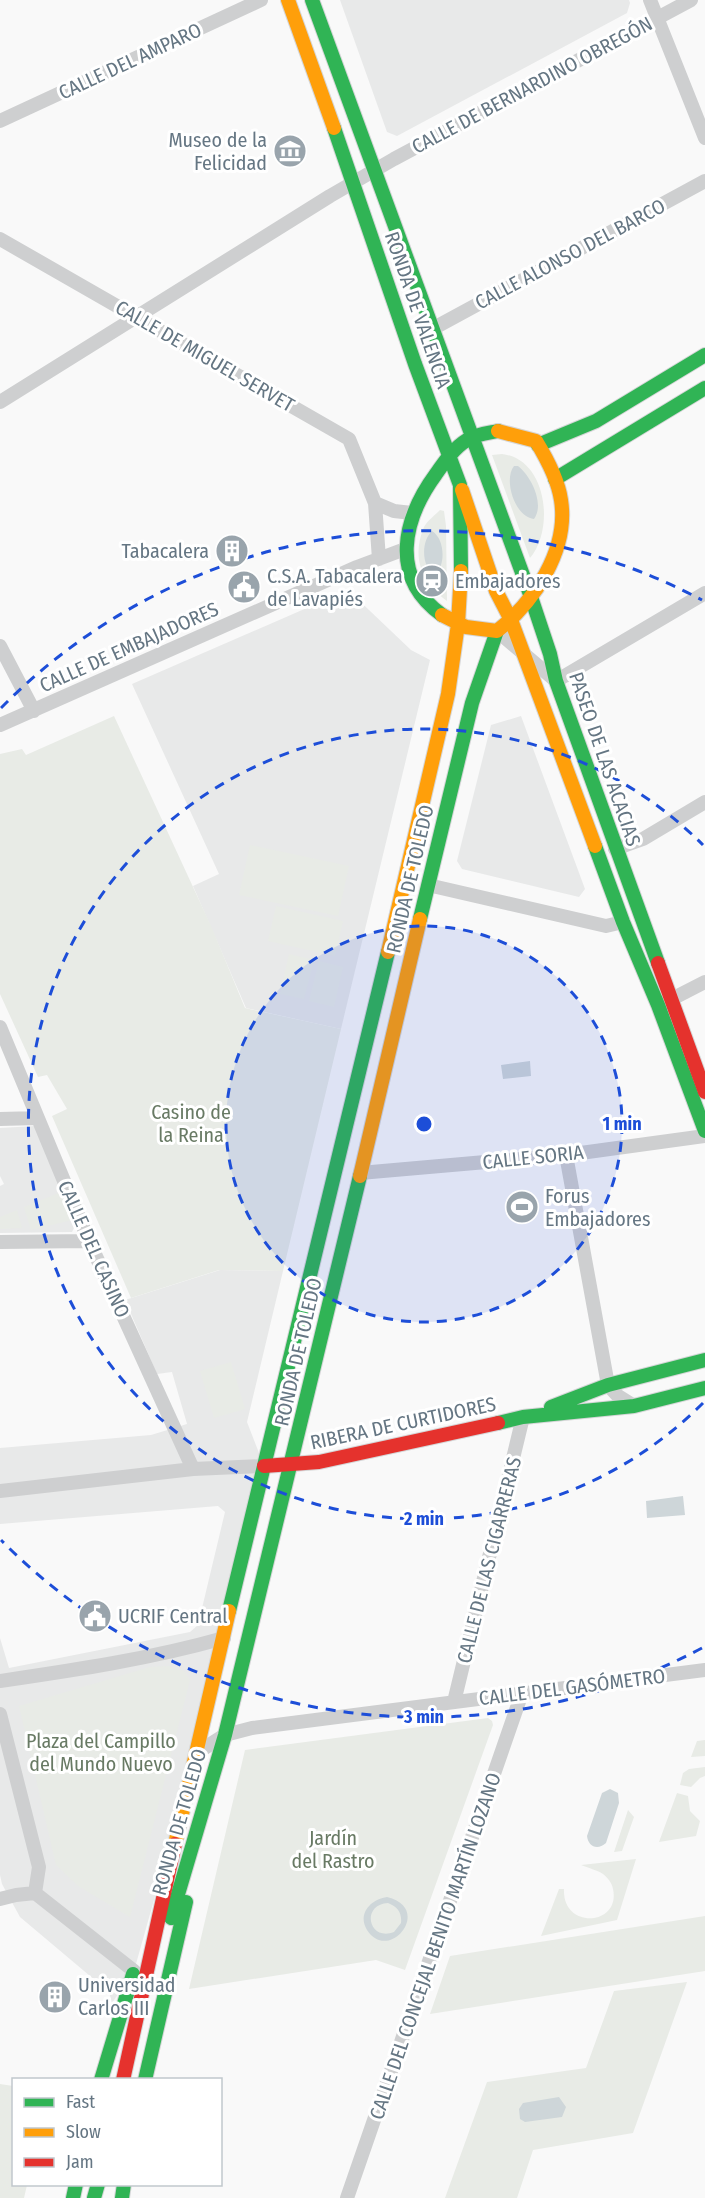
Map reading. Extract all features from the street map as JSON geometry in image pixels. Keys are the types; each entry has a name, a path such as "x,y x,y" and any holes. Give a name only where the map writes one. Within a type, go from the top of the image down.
{"main road":[{"name":"RONDA DE VALENCIA","path":"288,0 354,183 415,364 460,485 461,592 456,640"},
{"name":"RONDA DE VALENCIA","path":"312,0 473,437"},
{"path":"538,445 596,421 705,354"},
{"path":"555,478 705,388"},
{"path":"498,431 536,441 555,478 561,501 559,529 551,556 531,597 511,620 497,631 476,632 443,616 416,590 407,566 405,549 412,513 431,479 449,457 473,437 498,431"},
{"name":"PASEO DE LAS ACACIAS","path":"473,437 531,597 550,654 556,681 615,849 705,1131"},
{"name":"PASEO DE LAS ACACIAS","path":"460,485 496,591 511,620 525,656 623,922 665,1003 705,1092"},
{"name":"RONDA DE TOLEDO","path":"123,2078 225,1735 472,703 497,631"},
{"name":"RONDA DE TOLEDO","path":"123,2078 195,1754 432,768 448,694 456,640"},
{"name":"RIBERA DE CURTIDORES","path":"524,1417 608,1385 705,1360"},
{"name":"RIBERA DE CURTIDORES","path":"264,1466 319,1462 524,1417 634,1406 705,1388"},
{"path":"145,2078 225,1735"},
{"path":"101,2078 195,1754"}],"street":[{"name":"CALLE DEL AMPARO","path":"0,121 261,0"},
{"path":"650,0 705,138"},
{"name":"CALLE DE BERNARDINO OBREGÓN","path":"0,402 374,171 691,0"},
{"name":"CALLE ALONSO DEL BARCO","path":"434,328 705,181"},
{"name":"CALLE DE MIGUEL SERVET","path":"0,239 349,438 375,503 379,559"},
{"path":"375,503 394,511 412,513"},
{"name":"CALLE DE EMBAJADORES","path":"0,725 405,549"},
{"path":"497,631 556,681 705,593"},
{"path":"0,646 34,711"},
{"path":"615,849 643,839 705,802"},
{"path":"428,885 606,926 623,922"},
{"path":"665,1003 705,982"},
{"name":"CALLE DEL CASINO","path":"0,1027 89,1241 193,1469"},
{"path":"0,1119 38,1118"},
{"name":"CALLE SORIA","path":"360,1173 566,1155 705,1136"},
{"path":"566,1155 608,1385 618,1396 634,1406"},
{"path":"0,1242 89,1241"},
{"name":"CALLE DE LAS CIGARRERAS","path":"454,1702 524,1417"},
{"path":"0,1491 193,1469 264,1466"},
{"path":"0,1681 102,1665 224,1638"},
{"name":"CALLE DEL GASÓMETRO","path":"195,1754 225,1735 252,1728 705,1670"},
{"name":"CALLE DEL CONCEJAL BENITO MARTÍN LOZANO","path":"347,2198 522,1693"},
{"path":"0,1714 6,1767 39,1867 35,1893"},
{"path":"0,1899 35,1893 134,1971"}],"shaded area":[{"path":"340,0 629,0 630,3 627,13 397,136 387,132"},
{"path":"514,466 518,466 532,483 538,506 534,519 527,517 516,505 510,488 511,472"},
{"path":"432,531 442,546 441,565 435,575 427,566 424,554 428,535"},
{"path":"348,590 411,650 430,660 341,1029 246,1008 193,886 219,874 132,684"},
{"path":"521,716 585,889 579,897 462,869 457,861 491,725"},
{"path":"530,1061 531,1076 503,1079 501,1065"},
{"path":"35,1126 76,1224 72,1232 0,1233 0,1186 4,1184 0,1176 0,1128"},
{"path":"220,1270 283,1271 247,1422 264,1466 195,1754 134,1971 112,2003 109,1992 20,1917 2,1884 0,1875 0,1638 9,1668 190,1632 198,1625 225,1512 218,1506 0,1524 0,1448 151,1435 187,1424 172,1372 157,1374 125,1300"},
{"path":"683,1496 685,1515 647,1518 646,1501"},
{"path":"610,1789 618,1793 619,1803 606,1843 596,1847 589,1842 587,1836 602,1793"},
{"path":"387,1897 401,1903 407,1912 407,1921 403,1930 386,1941 376,1939 364,1924 367,1908 381,1898","holes":["388,1903 400,1913 401,1923 394,1932 385,1934 374,1928 371,1916 379,1905"]},
{"path":"559,2097 566,2107 562,2117 525,2122 520,2119 519,2109 523,2103"}],"green space":[{"path":"502,454 517,459 529,468 537,481 542,497 544,514 542,530 538,545 530,558 492,455"},
{"path":"440,510 444,511 446,526 447,601 425,578 419,559 420,538 424,527"},
{"name":"Casino de la Reina","path":"114,716 212,928 245,1008 341,1029 283,1271 219,1270 131,1298 52,1116 67,1109 47,1075 38,1077 0,994 0,754 22,749 26,755"},
{"path":"250,845 349,866 338,916 239,895"},
{"path":"276,906 343,921 335,956 268,941"},
{"path":"289,954 314,960 304,999 280,994"},
{"path":"319,961 343,967 334,1007 309,1001"},
{"path":"61,1192 72,1220 31,1230 24,1207"},
{"path":"17,1210 22,1228 0,1229 0,1217"},
{"path":"231,1362 245,1409 214,1418 200,1371"},
{"name":"Plaza del Campillo del Mundo Nuevo","path":"168,1666 184,1671 190,1680 130,1917 78,1886 56,1865 19,1706 150,1667"},
{"name":"Jardín del Rastro","path":"488,1718 493,1725 405,1970 376,1960 189,1989 245,1750"},
{"path":"705,1740 705,1756 691,1757 697,1741"},
{"path":"705,1767 705,1776 691,1787 680,1785 683,1773 689,1769"},
{"path":"677,1793 688,1796 690,1811 700,1821 696,1836 659,1842"},
{"path":"628,1810 634,1817 622,1851 614,1852"},
{"path":"636,1859 617,1920 541,1936 559,1889 564,1889 566,1902 572,1912 581,1917 600,1916 608,1910 613,1901 611,1883 603,1874 581,1865"},
{"path":"705,1916 705,1971 430,2014 450,1956"},
{"path":"687,1982 633,2133 533,2150 517,2198 445,2198 487,2082 586,2068 614,1991"},
{"path":"0,2084 12,2086 12,2186 27,2186 24,2198 0,2198"}],"traffic: fast":[{"path":"312,0 531,597"},
{"path":"334,128 415,364 460,485 461,571"},
{"path":"538,445 596,421 705,355"},
{"path":"555,479 705,388"},
{"path":"442,615 425,600 414,583 408,566 409,528 425,491 454,451 471,438 498,431"},
{"path":"531,597 550,654 556,681 658,963"},
{"path":"420,919 472,703 497,631"},
{"path":"595,846 705,1131"},
{"path":"229,1611 388,952"},
{"path":"171,1918 225,1735 360,1176"},
{"path":"551,1407 608,1385 705,1360"},
{"path":"498,1423 523,1417 634,1406 705,1388"},
{"path":"145,2078 186,1902"},
{"path":"102,2078 133,1974"},
{"path":"73,2198 76,2186"},
{"path":"94,2198 97,2186"},
{"path":"122,2198 124,2186"}],"traffic: slow":[{"path":"288,0 334,128"},
{"path":"442,615 466,627 497,631 511,619 536,590 554,556 560,537 562,519 560,492 552,469 536,441 498,431"},
{"path":"462,490 496,591 511,620 595,846"},
{"path":"388,952 448,694 458,624 461,571"},
{"path":"360,1176 420,919"},
{"path":"175,1844 229,1611"}],"traffic: jam":[{"path":"658,963 705,1092"},
{"path":"264,1466 319,1462 498,1423"},
{"path":"123,2078 175,1844"}],"place":[{"name":"Museo de la Felicidad","path":"290,151"},
{"name":"Tabacalera","path":"232,551"},
{"name":"Embajadores","path":"432,581"},
{"name":"C.S.A. Tabacalera de Lavapiés","path":"244,587"},
{"name":"Forus Embajadores","path":"522,1207"},
{"name":"UCRIF Central","path":"95,1616"},
{"name":"Universidad Carlos III","path":"55,1997"}]}
